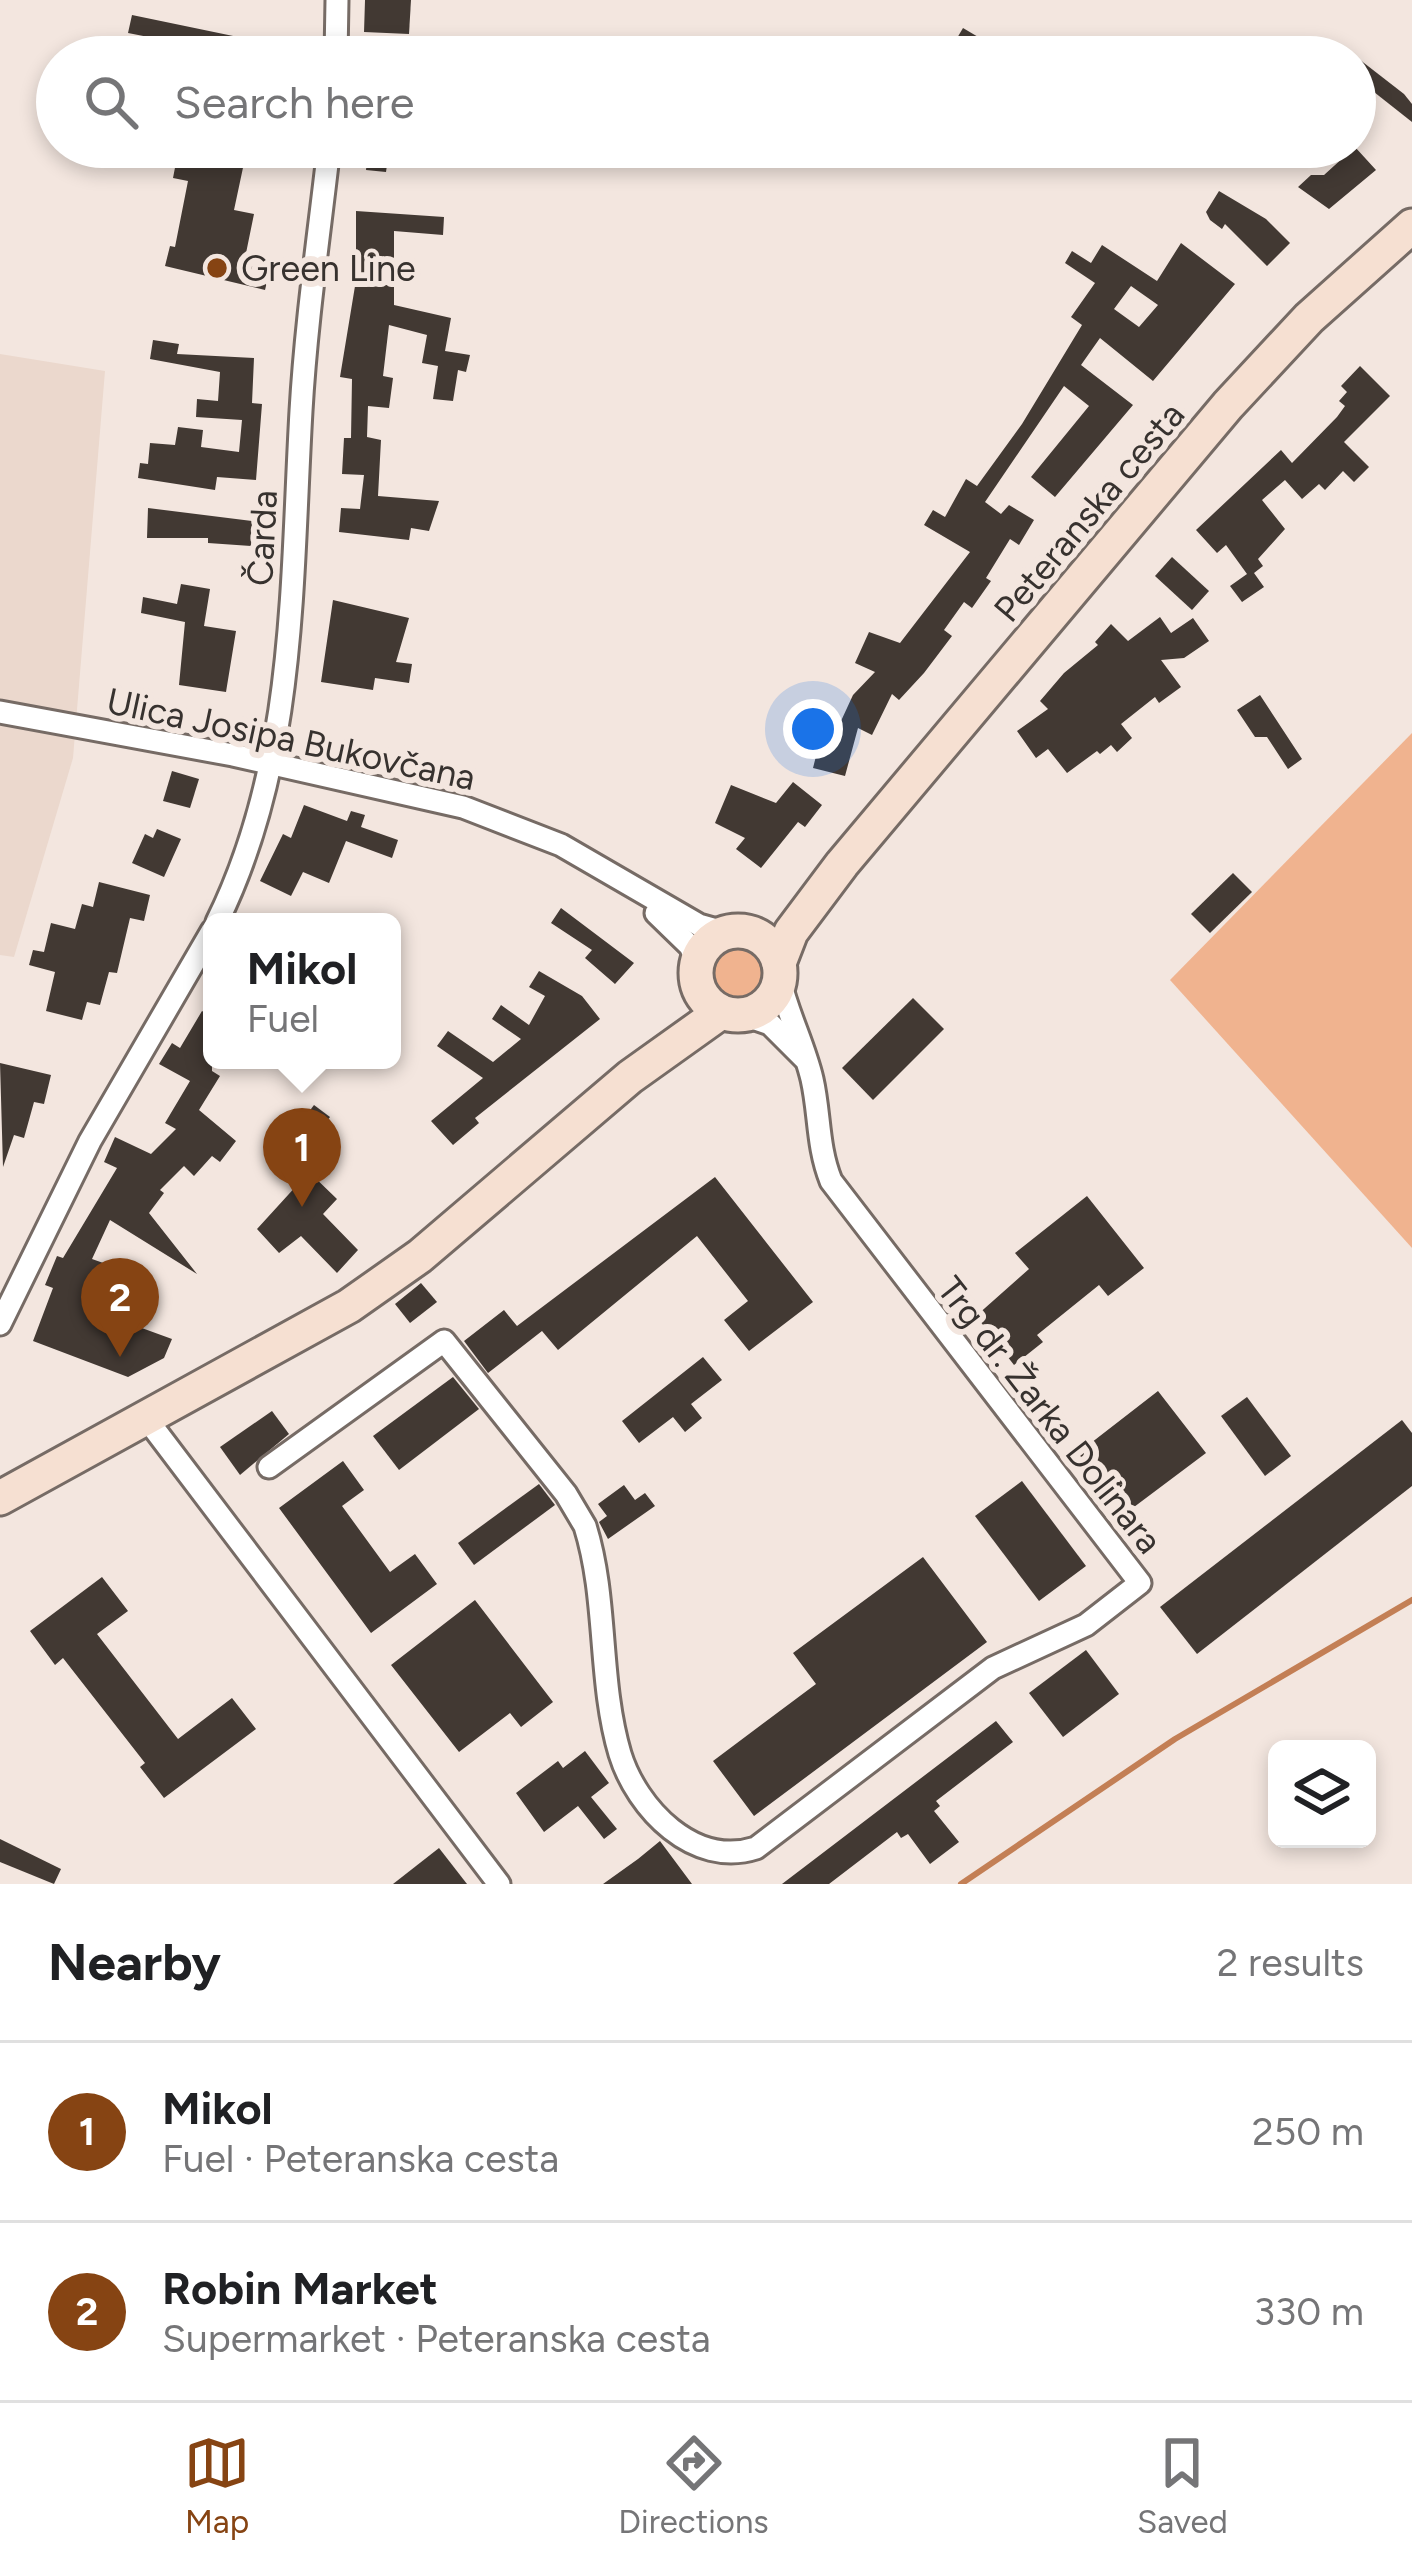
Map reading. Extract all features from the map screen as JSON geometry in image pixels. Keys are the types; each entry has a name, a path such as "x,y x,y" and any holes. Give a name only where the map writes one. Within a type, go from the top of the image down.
{"main road":[{"name":"Peteranska cesta","path":"780,972 790,932 842,864 1242,390 1342,286 1412,226"},
{"name":"Peteranska cesta","path":"736,932 779,918 842,864"},
{"path":"0,1498 350,1306 420,1256 630,1077 715,994 712,939 736,932 768,942 780,972 767,1003 715,994"}],"street":[{"path":"336,36 337,0"},
{"name":"Čarda","path":"221,913 254,833 272,765 288,647 303,389 326,168"},
{"name":"Ulica Josipa Bukovčana","path":"0,712 412,792 561,845 699,926 736,932"},
{"name":"Ulica Josipa Bukovčana","path":"626,883 674,927 715,994"},
{"path":"0,1324 90,1141 203,946"},
{"name":"Trg dr. Žarka Dolinara","path":"269,1467 444,1341 566,1494 585,1526 621,1759 672,1832 714,1852 756,1848 994,1668 1096,1618 1140,1583 846,1205 824,1163 808,1063 780,972"},
{"path":"715,994 770,1024 808,1063"},
{"path":"146,1418 499,1884"}],"shaded area":[{"path":"0,354 105,371 73,758 14,957 0,955"},
{"path":"1412,733 1412,1248 1170,980"},
{"path":"737,946 755,954 763,972 755,990 737,998 719,990 711,972 719,954"}],"building":[{"path":"365,0 411,0 409,34 364,32"},
{"path":"132,15 233,36 143,36 128,33"},
{"path":"1376,72 1412,104 1412,122 1376,94"},
{"path":"175,168 243,168 234,210 254,214 244,263 270,269 265,290 165,266 170,246 175,247 188,181 173,178"},
{"path":"1332,168 1376,170 1329,209 1298,187 1311,175 1324,175"},
{"path":"1219,191 1266,219 1290,243 1267,266 1225,224 1222,229 1210,220 1206,212"},
{"path":"356,211 444,217 443,235 394,231 394,305 451,318 445,351 470,355 466,372 458,370 453,401 433,399 438,366 422,363 427,335 389,325 383,376 393,378 389,408 368,406 367,437 381,440 378,496 439,501 429,531 411,528 409,540 339,532 341,508 360,509 364,475 342,474 344,438 351,438 352,379 340,377 356,280"},
{"path":"1181,243 1235,284 1153,381 1100,338 1081,365 1133,405 1055,497 1031,477 1089,406 1064,386 985,502 1001,514 1009,505 1034,520 1019,545 1010,539 986,578 991,581 972,608 964,602 944,630 952,636 899,700 892,694 872,735 858,728 845,776 813,768 817,752 791,744 803,710 841,721 853,695 875,672 855,663 869,632 900,643 970,552 924,525 933,510 945,517 966,479 977,486 1022,424 1082,325 1071,317 1095,283 1065,263 1072,251 1091,263 1102,245 1157,281","holes":["1131,286 1158,305 1139,327 1114,309"]},
{"path":"153,340 179,344 177,354 254,358 252,403 262,404 256,480 217,477 215,490 138,478 140,463 148,464 150,443 175,445 178,427 203,430 201,447 239,452 242,420 196,417 197,399 218,401 220,372 150,359"},
{"path":"1360,366 1390,396 1344,442 1369,467 1354,482 1343,471 1325,490 1319,484 1302,499 1285,480 1262,500 1285,529 1258,559 1263,566 1254,573 1264,587 1242,602 1230,586 1247,574 1226,545 1217,553 1196,530 1281,450 1292,463 1345,406 1339,401 1347,392 1341,386"},
{"path":"148,508 252,521 251,546 208,543 208,538 147,538"},
{"path":"1172,557 1209,591 1192,610 1155,576"},
{"path":"181,584 210,589 204,626 236,631 226,692 179,685 185,622 141,613 143,597 177,604"},
{"path":"333,600 409,618 396,662 412,664 409,683 375,678 373,690 321,682"},
{"path":"1160,617 1171,633 1193,618 1209,641 1184,658 1161,660 1181,687 1159,703 1155,697 1121,724 1132,738 1117,752 1111,745 1067,773 1048,749 1036,758 1017,731 1048,709 1040,701 1064,673 1098,645 1095,642 1111,624 1128,641"},
{"path":"1260,695 1302,759 1288,769 1267,737 1255,737 1237,710"},
{"path":"172,771 199,779 190,808 163,801"},
{"path":"793,782 822,805 805,827 798,822 761,868 736,849 745,838 715,823 731,785 776,803"},
{"path":"304,805 347,821 351,811 365,815 361,827 398,840 392,858 346,841 329,883 303,872 291,896 260,881 283,834 291,838"},
{"path":"157,829 181,839 164,877 132,863 145,834 153,838"},
{"path":"1233,873 1252,892 1210,933 1191,914"},
{"path":"99,882 150,895 144,921 130,918 117,973 109,972 100,1005 87,1002 82,1020 46,1011 55,972 29,965 33,950 44,952 51,923 75,929 82,904 93,907"},
{"path":"561,908 634,963 615,984 585,958 592,950 551,923"},
{"path":"539,971 582,996 600,1019 475,1118 479,1123 453,1145 431,1121 483,1078 437,1046 448,1031 493,1062 521,1039 492,1019 501,1005 529,1025 545,996 529,987"},
{"path":"913,998 944,1029 873,1100 842,1068"},
{"path":"203,1012 203,1069 220,1076 199,1110 236,1141 220,1162 212,1156 194,1176 184,1166 160,1190 164,1193 149,1213 197,1274 110,1220 92,1259 123,1270 117,1288 139,1297 128,1323 172,1339 164,1358 128,1377 33,1341 53,1288 45,1285 57,1256 63,1258 117,1168 104,1162 115,1137 151,1154 176,1129 165,1123 190,1081 159,1064 172,1043 180,1048"},
{"path":"0,1063 51,1075 44,1104 34,1102 24,1138 14,1135 3,1167"},
{"path":"314,1105 330,1117 289,1170 274,1159"},
{"path":"309,1172 337,1199 323,1214 358,1250 337,1273 301,1236 279,1253 257,1229"},
{"path":"715,1177 813,1302 749,1351 724,1320 748,1301 697,1236 558,1350 542,1331 488,1373 464,1341 504,1310 517,1326"},
{"path":"1087,1196 1144,1268 1108,1296 1099,1285 1037,1335 1043,1342 1014,1365 976,1316 1029,1269 1015,1253"},
{"path":"421,1283 437,1302 410,1323 395,1304"},
{"path":"703,1357 722,1380 691,1404 702,1418 685,1432 673,1417 639,1443 622,1421"},
{"path":"453,1377 479,1409 399,1470 373,1436"},
{"path":"1158,1391 1206,1453 1134,1507 1112,1488 1108,1492 1078,1453"},
{"path":"1247,1397 1291,1456 1265,1476 1221,1416"},
{"path":"272,1411 289,1434 240,1475 220,1447"},
{"path":"1402,1420 1412,1433 1412,1486 1197,1654 1160,1607"},
{"path":"343,1461 364,1490 342,1506 390,1572 415,1554 437,1584 371,1633 279,1508"},
{"path":"1022,1481 1086,1566 1039,1601 975,1516"},
{"path":"539,1484 555,1505 474,1565 458,1543"},
{"path":"624,1485 635,1500 645,1493 655,1506 608,1539 599,1522 607,1516 598,1504"},
{"path":"923,1557 987,1642 754,1816 713,1761 816,1684 793,1653"},
{"path":"102,1577 128,1611 97,1634 178,1739 232,1698 256,1729 164,1798 140,1767 145,1763 63,1658 55,1665 30,1631"},
{"path":"475,1600 553,1702 521,1727 510,1713 459,1752 391,1665"},
{"path":"1086,1650 1119,1694 1063,1737 1029,1693"},
{"path":"996,1721 1013,1742 936,1801 940,1806 934,1811 959,1842 930,1864 908,1834 901,1838 897,1832 829,1884 782,1884"},
{"path":"585,1751 609,1783 591,1797 617,1829 604,1839 578,1806 544,1832 516,1793 558,1761 563,1768"},
{"path":"0,1839 61,1869 54,1884 0,1862"},
{"path":"660,1841 692,1884 603,1884 638,1859"},
{"path":"439,1848 467,1884 393,1884"}],"waterway":[{"path":"961,1884 1175,1739 1412,1600"}],"place":[{"name":"Green Line","path":"217,268"},
{"name":"Mikol","path":"302,1207"},
{"name":"Robin Market","path":"120,1357"}]}
